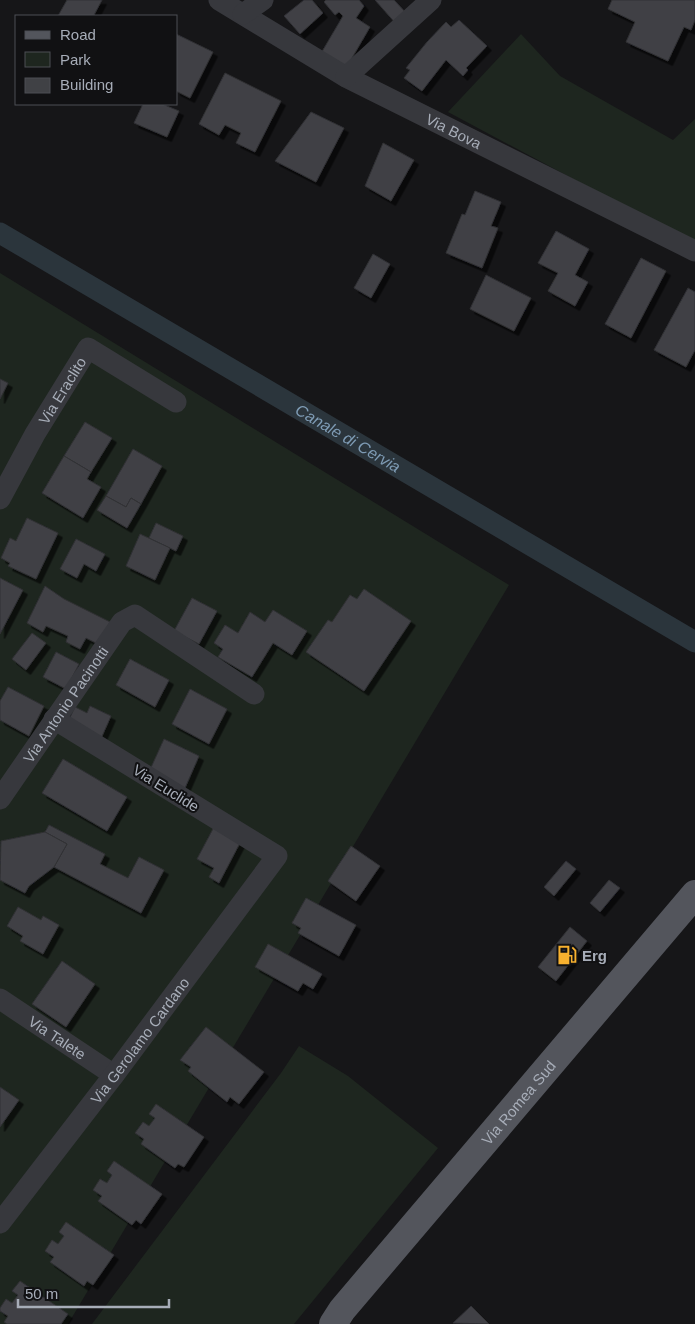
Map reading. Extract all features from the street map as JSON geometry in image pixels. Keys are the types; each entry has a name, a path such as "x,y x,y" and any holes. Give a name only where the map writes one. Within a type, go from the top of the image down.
{"main road":[{"name":"Via Romea Sud","path":"334,1319 695,894"}],"street":[{"name":"Via Bova","path":"219,0 346,77 695,251"},
{"path":"243,14 263,0"},
{"path":"346,77 430,0"},
{"name":"Via Eraclito","path":"0,499 35,434 88,348 176,402"},
{"name":"Via Antonio Pacinotti","path":"1,797 122,622 135,615 254,694"},
{"name":"Via Euclide","path":"54,719 277,856"},
{"name":"Via Gerolamo Cardano","path":"0,1223 114,1075 277,856"},
{"name":"Via Talete","path":"0,999 114,1075"}],"green space":[{"path":"521,34 560,76 673,140 695,119 695,244 448,112"},
{"path":"0,273 509,585 68,1324 0,1324"},
{"path":"299,1046 348,1076 438,1148 294,1324 92,1324 281,1073"}],"building":[{"path":"67,0 102,0 94,15 59,15"},
{"path":"304,0 312,0 323,13 300,34 284,16"},
{"path":"326,0 359,0 364,6 356,18 370,27 345,70 320,55 343,16 339,12 335,15 324,2"},
{"path":"375,0 394,0 409,16 398,26"},
{"path":"612,0 695,0 695,20 691,30 684,27 668,61 626,42 635,22 608,9"},
{"path":"459,20 487,46 466,68 468,70 463,76 446,60 422,91 404,78 410,70 406,68 446,22 451,27"},
{"path":"178,35 213,52 190,98 178,92"},
{"path":"225,73 281,101 255,152 236,143 241,133 225,125 219,135 199,124"},
{"path":"143,105 164,105 179,111 167,137 134,123"},
{"path":"311,112 344,128 316,182 275,161"},
{"path":"383,143 414,160 391,201 365,186"},
{"path":"475,191 501,202 491,226 498,228 482,268 446,253 462,214 465,215"},
{"path":"556,231 589,249 575,275 588,282 575,306 548,291 558,273 538,263"},
{"path":"373,254 390,264 371,298 354,288"},
{"path":"641,258 666,271 631,338 605,324"},
{"path":"486,275 531,298 514,331 470,309"},
{"path":"688,288 695,292 695,350 686,367 654,350"},
{"path":"0,379 8,383 0,399"},
{"path":"85,422 112,438 91,472 64,456"},
{"path":"133,449 162,466 141,504 131,498 126,507 106,496"},
{"path":"64,456 91,472 87,479 101,487 83,518 42,493"},
{"path":"106,496 126,507 131,498 141,504 127,528 97,510"},
{"path":"27,518 58,533 36,579 8,566 10,563 1,558 10,538 16,541"},
{"path":"156,523 183,536 176,551 149,538"},
{"path":"140,534 170,548 155,580 126,566"},
{"path":"76,539 105,554 96,571 84,564 77,578 60,569"},
{"path":"0,578 23,590 0,634"},
{"path":"45,586 64,599 110,622 100,645 86,638 80,649 66,642 68,636 46,626 43,632 27,623"},
{"path":"364,589 411,621 364,691 306,652 328,620 332,622 350,595 357,599"},
{"path":"192,598 217,611 199,644 174,631"},
{"path":"273,610 307,631 292,655 273,643 252,677 218,657 223,649 214,643 225,625 238,633 250,612 265,622"},
{"path":"32,633 46,643 26,670 12,659"},
{"path":"56,652 79,664 66,689 43,677"},
{"path":"130,659 169,680 155,707 116,685"},
{"path":"8,687 44,706 29,736 0,720 0,701"},
{"path":"190,689 227,709 209,744 172,724"},
{"path":"90,706 111,716 99,743 65,728 75,707 87,713"},
{"path":"164,739 199,756 185,788 149,772"},
{"path":"63,759 127,797 107,831 42,793"},
{"path":"49,825 105,854 100,864 128,878 139,857 164,870 141,913 54,867 67,844 45,832"},
{"path":"214,827 241,841 219,883 209,877 214,868 197,859"},
{"path":"45,832 67,844 54,867 29,886 25,893 0,880 1,841"},
{"path":"351,846 380,866 356,901 328,881"},
{"path":"566,861 576,869 554,896 544,887"},
{"path":"609,880 620,888 600,912 590,903"},
{"path":"306,898 356,925 339,956 298,933 301,928 292,923"},
{"path":"18,907 41,920 43,916 59,925 43,954 20,941 23,936 7,926"},
{"path":"570,927 587,941 556,981 538,967"},
{"path":"268,944 322,974 313,989 303,983 298,991 255,967"},
{"path":"62,961 95,984 66,1027 32,1004"},
{"path":"206,1027 264,1072 239,1104 230,1097 227,1102 188,1071 191,1067 180,1060"},
{"path":"0,1087 19,1100 0,1127"},
{"path":"156,1104 204,1137 184,1167 178,1164 175,1168 141,1144 144,1139 135,1133 143,1122 149,1126 155,1118 149,1114"},
{"path":"114,1161 162,1194 141,1224 136,1220 132,1225 98,1201 102,1196 93,1190 100,1179 107,1183 112,1175 107,1171"},
{"path":"66,1222 114,1255 93,1285 87,1281 84,1286 50,1262 54,1257 45,1251 52,1240 58,1244 64,1236 59,1232"},
{"path":"20,1281 68,1314 61,1324 7,1324 4,1322 8,1316 0,1311 0,1308 6,1299 12,1303 18,1295 12,1291"},
{"path":"471,1306 489,1324 453,1323"}],"waterway":[{"name":"Canale di Cervia","path":"0,233 695,642"}],"place":[{"name":"Erg","path":"567,955"}]}
